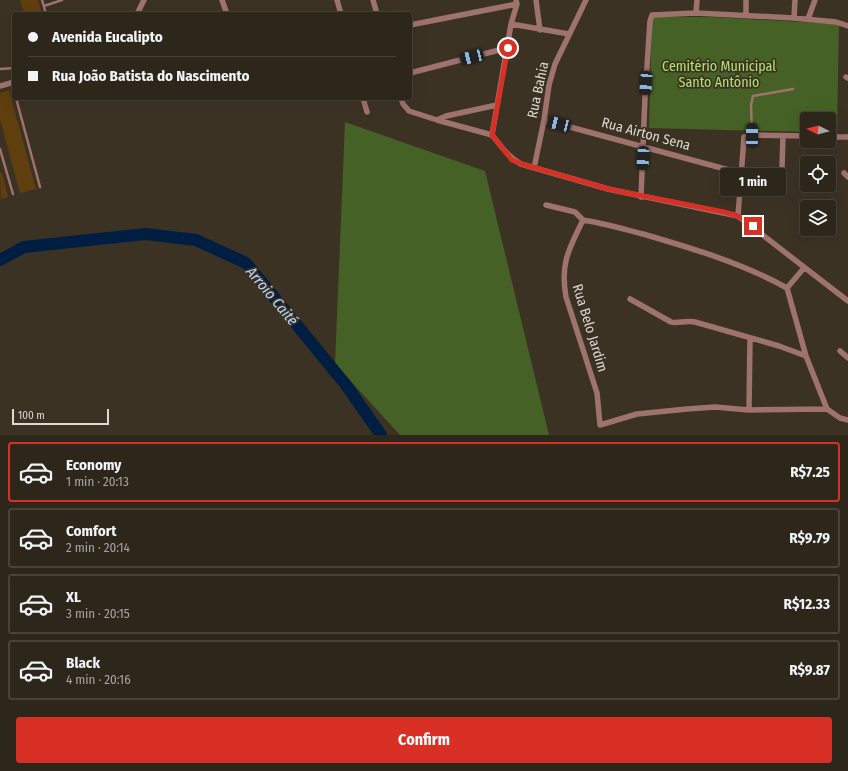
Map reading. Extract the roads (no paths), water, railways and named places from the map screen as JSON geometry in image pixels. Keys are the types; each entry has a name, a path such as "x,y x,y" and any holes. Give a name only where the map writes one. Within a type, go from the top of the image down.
{"street":[{"path":"138,12 144,0"},
{"path":"222,0 226,12"},
{"path":"337,0 340,12"},
{"path":"373,0 376,12"},
{"path":"536,0 540,30"},
{"name":"Rua Bahia","path":"534,168 554,64 586,0"},
{"path":"696,13 697,0"},
{"path":"746,0 746,16"},
{"path":"794,18 795,0"},
{"path":"808,19 814,0"},
{"path":"412,24 516,2 492,135"},
{"path":"641,196 646,73 650,21 652,15 696,13 794,18 836,22 848,26"},
{"path":"511,24 569,34"},
{"path":"412,72 508,48"},
{"path":"0,86 12,82"},
{"path":"364,100 367,112"},
{"path":"402,100 409,111 492,135 512,160 534,168 608,189 738,216 848,301"},
{"path":"436,120 446,116 497,105"},
{"name":"Rua Airton Sena","path":"544,120 740,173"},
{"path":"738,216 743,139 752,135 800,136"},
{"path":"740,187 774,186 779,184 782,166 782,136"},
{"path":"836,136 848,137"},
{"path":"546,205 575,212 583,220 598,222 682,245 754,271 787,288 806,356 827,409 840,418 848,420"},
{"name":"Rua Belo Jardim","path":"583,220 567,252 563,283 597,393 599,423 603,426 614,420 637,414 687,408 715,407 749,410"},
{"path":"787,288 804,268"},
{"path":"630,299 671,322 695,322 750,339 779,346 806,356"},
{"path":"750,339 749,410 827,409"},
{"path":"840,351 848,358"}],"lane":[{"path":"42,0 46,12"},
{"path":"44,6 54,1 62,0"},
{"path":"0,69 12,68"},
{"path":"752,135 751,104 753,96 793,89"},
{"path":"17,100 40,187"},
{"path":"0,149 13,194"}],"waterway":[{"name":"Arroio Caité","path":"0,260 24,247 145,234 196,240 246,263 346,385 381,435"}],"park label":[{"name":"Cemitério Municipal Santo Antônio","path":"719,74"}]}
